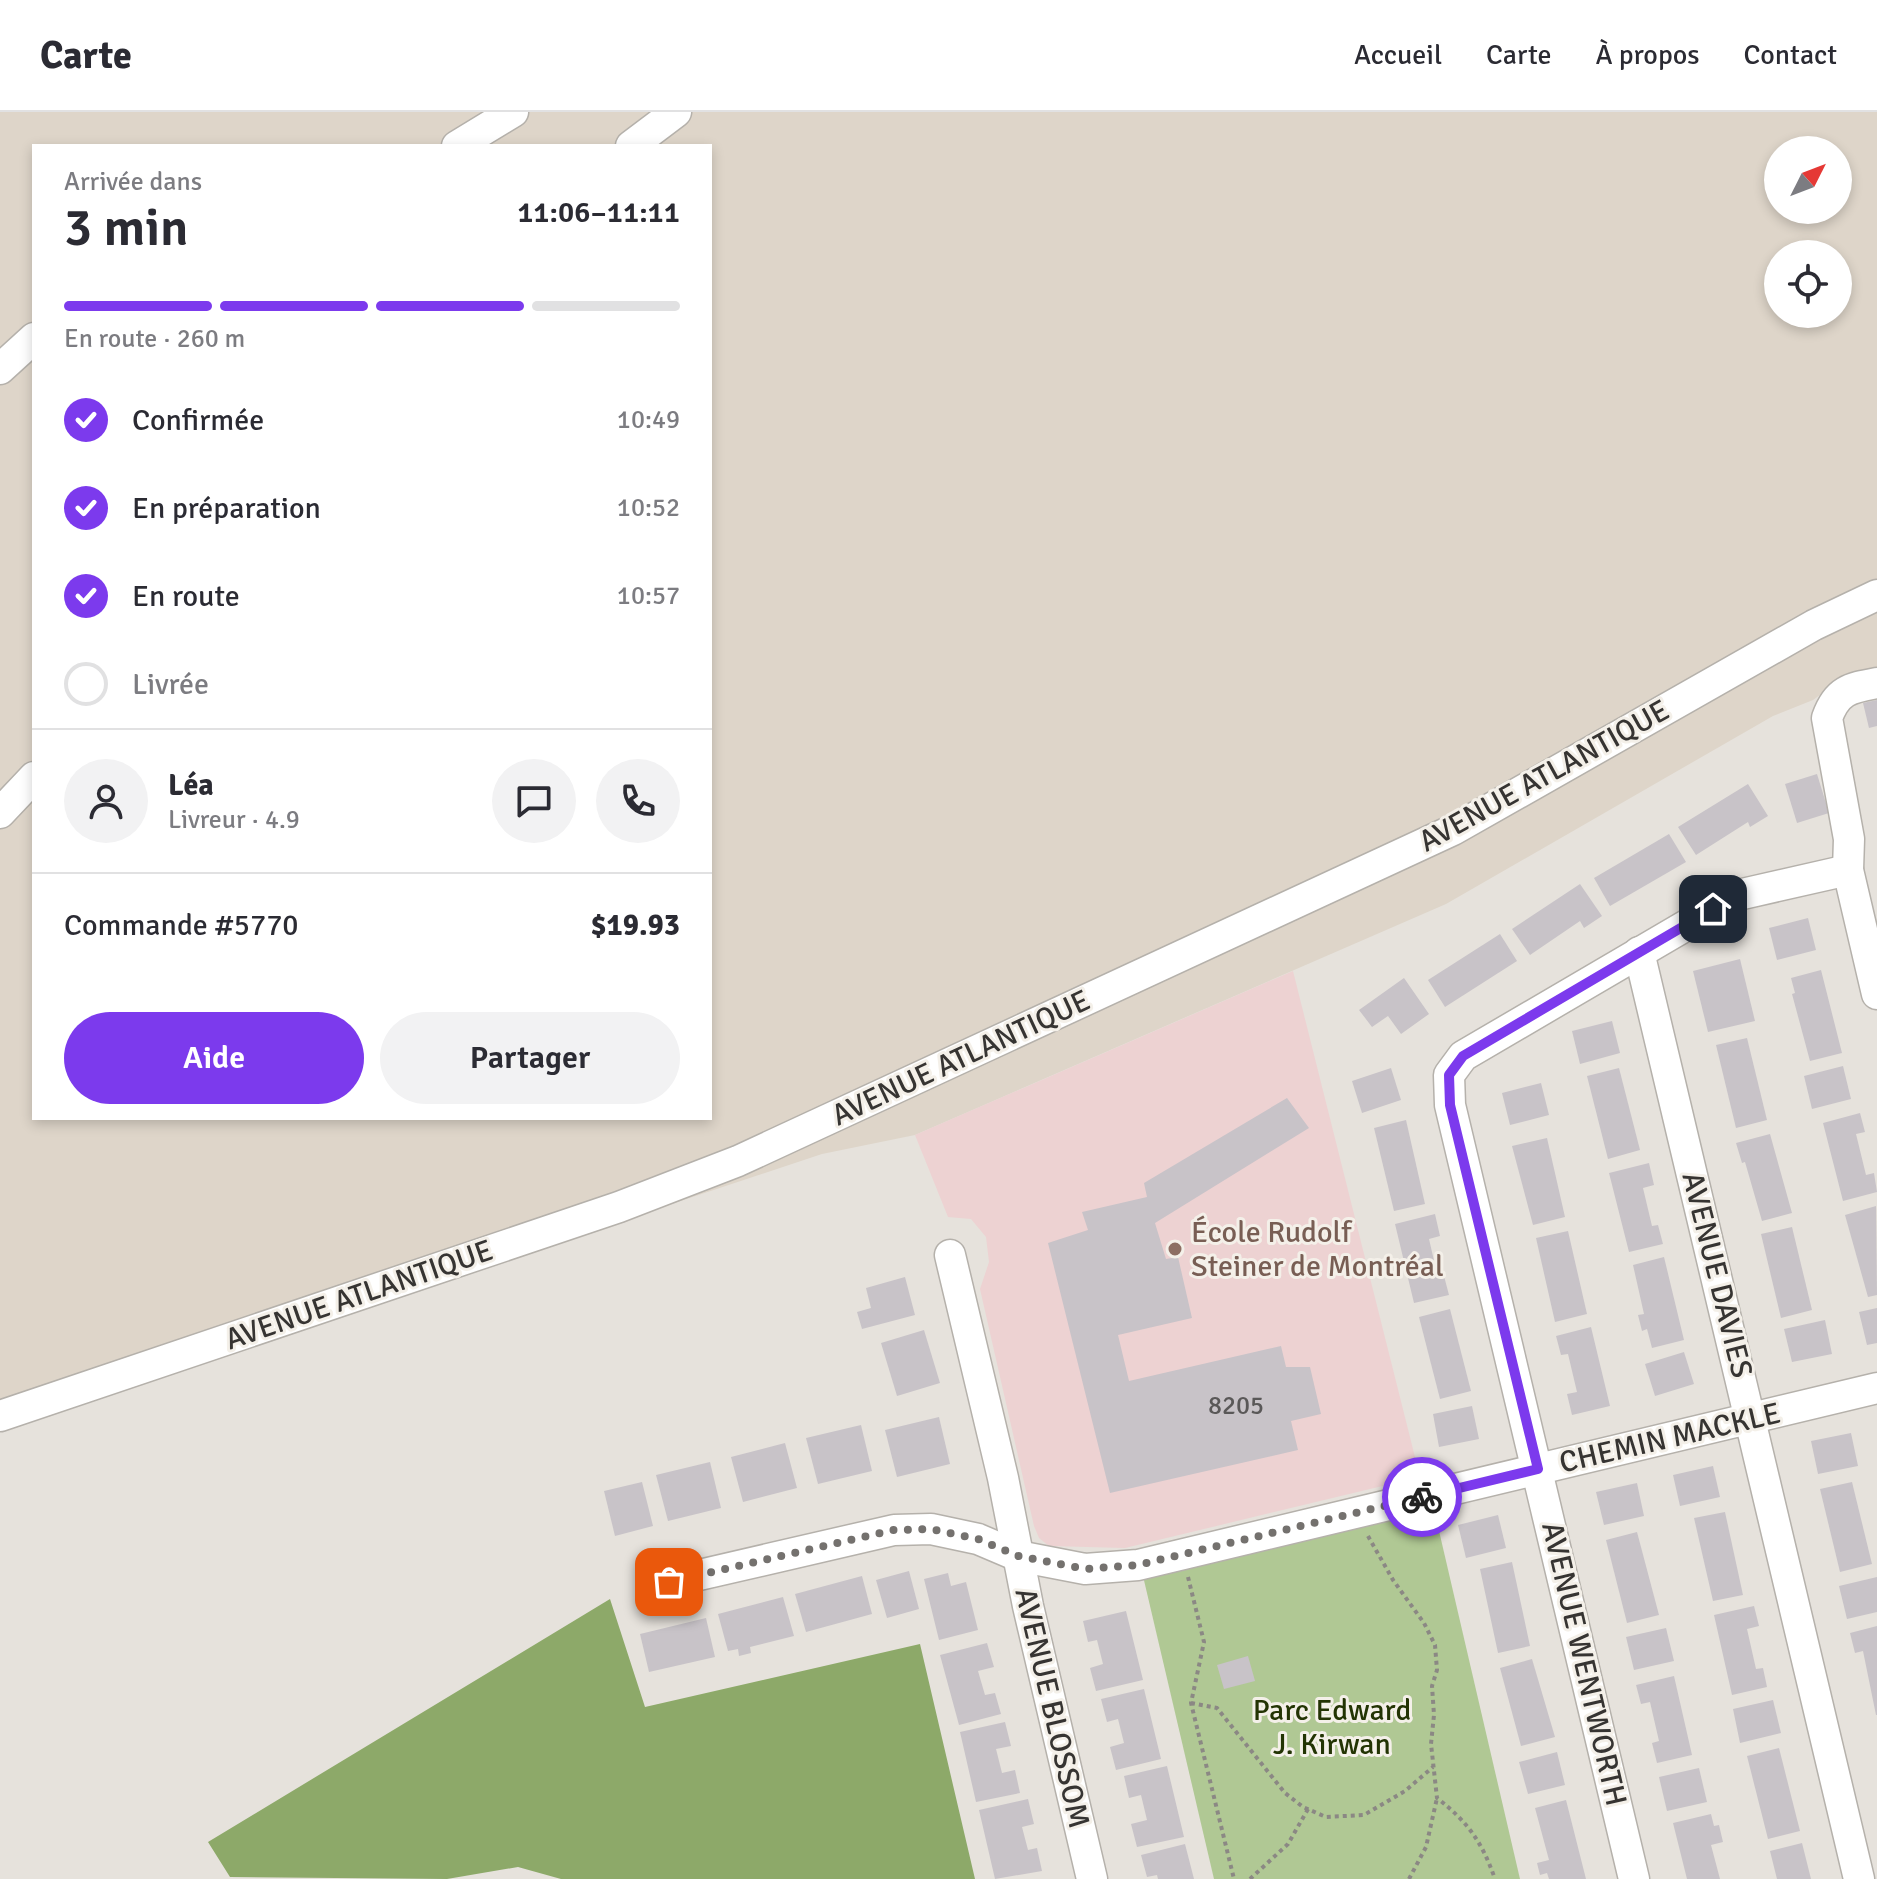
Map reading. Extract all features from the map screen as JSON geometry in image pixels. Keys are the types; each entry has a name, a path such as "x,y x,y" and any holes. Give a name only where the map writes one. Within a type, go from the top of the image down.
{"street":[{"path":"460,144 513,112"},
{"path":"634,144 676,112"},
{"path":"0,369 32,340"},
{"name":"AVENUE ATLANTIQUE","path":"0,1416 619,1207 738,1161 1453,830 1814,625 1877,595"},
{"path":"1877,683 1843,692 1832,704 1827,718 1849,839 1848,870 1877,994"},
{"path":"0,813 32,779"},
{"path":"1639,952 1738,895 1848,870"},
{"name":"AVENUE WENTWORTH","path":"1634,1879 1450,1105 1449,1075 1463,1056 1639,952"},
{"name":"AVENUE DAVIES","path":"1639,952 1859,1879"},
{"name":"AVENUE BLOSSOM","path":"950,1255 1092,1879"},
{"name":"CHEMIN MACKLE","path":"669,1582 894,1530 931,1529 978,1539 1018,1556 1085,1569 1138,1565 1877,1388"}],"path":[{"path":"1356,1512 1393,1580 1424,1623 1435,1645 1437,1670 1432,1686 1434,1715 1431,1744 1437,1798 1426,1847 1409,1879"},
{"path":"1183,1555 1204,1642 1191,1703 1234,1879"},
{"path":"1191,1703 1217,1708 1285,1793 1326,1817 1364,1815 1405,1791 1434,1766"},
{"path":"1437,1798 1472,1830 1488,1858 1495,1879"},
{"path":"1250,1879 1288,1844 1308,1809"}],"shaded area":[{"path":"0,112 1877,112 1877,673 1839,681 1813,700 1773,716 1446,904 915,1135 822,1154 0,1427"},
{"name":"École Rudolf Steiner de Montréal","path":"1293,971 1420,1477 1125,1548 1049,1546 1039,1538 1034,1526 980,1289 989,1262 986,1237 971,1219 948,1217 915,1135"}],"green space":[{"name":"Parc Edward J. Kirwan","path":"1433,1505 1520,1879 1214,1879 1143,1576"},
{"path":"610,1599 645,1707 920,1644 975,1879 561,1879 518,1867 447,1879 230,1877 208,1842"}],"building":[{"path":"1877,700 1877,726 1869,728 1863,703"},
{"path":"1817,774 1829,813 1797,823 1785,784"},
{"path":"1748,784 1768,816 1750,827 1748,822 1696,855 1678,827"},
{"path":"1669,834 1686,862 1610,906 1594,878"},
{"path":"1580,884 1602,916 1584,928 1580,921 1530,955 1512,929"},
{"path":"1808,918 1816,950 1777,960 1769,928"},
{"path":"1500,934 1517,961 1445,1007 1428,980"},
{"path":"1740,959 1755,1021 1708,1032 1693,971"},
{"path":"1821,970 1842,1053 1810,1061 1792,994 1795,993 1791,978"},
{"path":"1404,978 1429,1014 1401,1034 1388,1016 1372,1027 1359,1010"},
{"path":"1612,1021 1620,1053 1580,1064 1572,1031"},
{"path":"1747,1038 1767,1120 1736,1128 1716,1045"},
{"path":"1843,1066 1851,1099 1812,1109 1804,1076"},
{"path":"1391,1068 1401,1100 1362,1113 1352,1081"},
{"path":"1619,1068 1640,1150 1608,1159 1587,1076"},
{"path":"1541,1083 1549,1115 1510,1125 1502,1093"},
{"path":"1287,1098 1309,1128 1155,1223 1166,1259 1178,1257 1192,1318 1118,1335 1129,1381 1281,1346 1286,1367 1310,1367 1321,1414 1291,1421 1298,1450 1110,1493 1048,1243 1088,1230 1082,1212 1147,1197 1144,1183"},
{"path":"1860,1113 1865,1132 1856,1134 1866,1175 1874,1173 1877,1192 1843,1201 1823,1123"},
{"path":"1406,1120 1425,1204 1394,1211 1374,1128"},
{"path":"1770,1134 1792,1213 1762,1221 1745,1162 1742,1163 1736,1143"},
{"path":"1547,1138 1565,1217 1533,1225 1512,1146"},
{"path":"1649,1163 1654,1185 1643,1188 1652,1226 1658,1225 1663,1244 1629,1252 1609,1173"},
{"path":"1876,1206 1877,1295 1868,1297 1845,1215"},
{"path":"1435,1214 1440,1236 1429,1239 1438,1278 1444,1276 1449,1295 1414,1303 1395,1224"},
{"path":"1792,1227 1812,1310 1781,1318 1761,1234"},
{"path":"1568,1231 1587,1314 1555,1322 1536,1238"},
{"path":"1664,1257 1684,1340 1652,1348 1647,1329 1642,1331 1638,1315 1644,1314 1633,1265"},
{"path":"905,1277 915,1315 862,1329 857,1312 871,1308 866,1288"},
{"path":"1877,1308 1877,1343 1867,1345 1859,1312"},
{"path":"1450,1309 1471,1391 1440,1399 1419,1317"},
{"path":"1825,1320 1832,1354 1792,1362 1784,1329"},
{"path":"1591,1327 1610,1406 1572,1415 1567,1394 1577,1392 1568,1354 1561,1355 1556,1336"},
{"path":"924,1330 940,1383 897,1396 881,1343"},
{"path":"1684,1352 1694,1384 1655,1396 1645,1364"},
{"path":"1472,1406 1479,1439 1439,1447 1433,1414"},
{"path":"939,1417 950,1464 897,1477 885,1430"},
{"path":"861,1425 872,1471 818,1484 806,1438"},
{"path":"1851,1433 1858,1466 1818,1474 1811,1441"},
{"path":"785,1443 797,1488 743,1502 731,1457"},
{"path":"710,1462 721,1508 668,1521 656,1475"},
{"path":"1713,1466 1720,1497 1680,1506 1673,1475"},
{"path":"642,1482 653,1526 615,1536 604,1491"},
{"path":"1852,1482 1872,1564 1840,1572 1820,1489"},
{"path":"1637,1483 1644,1516 1604,1525 1596,1492"},
{"path":"1725,1512 1743,1595 1713,1601 1694,1518"},
{"path":"1498,1515 1506,1548 1466,1558 1458,1525"},
{"path":"1637,1532 1659,1615 1627,1623 1606,1540"},
{"path":"1512,1562 1530,1646 1498,1653 1480,1569"},
{"path":"909,1571 919,1609 887,1618 876,1580"},
{"path":"948,1573 951,1586 966,1582 978,1630 939,1640 924,1579"},
{"path":"862,1576 872,1614 806,1632 795,1594"},
{"path":"1877,1577 1877,1612 1847,1619 1839,1586"},
{"path":"783,1597 794,1636 750,1647 751,1653 739,1656 738,1649 728,1651 718,1614"},
{"path":"1754,1606 1759,1626 1747,1629 1756,1669 1763,1668 1767,1687 1732,1695 1714,1615"},
{"path":"1126,1611 1143,1680 1096,1691 1090,1668 1103,1664 1097,1640 1088,1642 1083,1621"},
{"path":"706,1618 715,1657 649,1672 640,1634"},
{"path":"1877,1626 1876,1715 1863,1651 1855,1653 1850,1633"},
{"path":"1666,1628 1674,1661 1634,1670 1626,1637"},
{"path":"987,1643 994,1667 978,1671 985,1695 995,1693 1001,1714 959,1725 940,1655"},
{"path":"1248,1656 1255,1681 1224,1689 1217,1665"},
{"path":"1532,1659 1555,1737 1521,1746 1500,1668"},
{"path":"1674,1676 1692,1755 1657,1763 1652,1743 1659,1741 1650,1702 1641,1704 1636,1685"},
{"path":"1144,1689 1161,1759 1116,1770 1110,1747 1124,1743 1118,1719 1107,1722 1101,1699"},
{"path":"1773,1700 1781,1733 1740,1743 1733,1709"},
{"path":"1005,1722 1011,1746 996,1749 1002,1773 1015,1770 1020,1793 976,1802 960,1732"},
{"path":"1779,1748 1800,1831 1768,1839 1747,1756"},
{"path":"1557,1752 1565,1785 1528,1794 1519,1762"},
{"path":"1167,1766 1184,1837 1137,1847 1131,1824 1147,1820 1141,1795 1129,1798 1124,1776"},
{"path":"1699,1768 1707,1802 1667,1811 1659,1777"},
{"path":"1028,1799 1034,1824 1022,1827 1028,1850 1037,1848 1042,1871 995,1879 979,1810"},
{"path":"1566,1800 1586,1879 1549,1879 1547,1873 1540,1875 1537,1863 1549,1860 1535,1808"},
{"path":"1711,1814 1714,1826 1719,1825 1723,1842 1711,1845 1720,1879 1687,1879 1673,1823"},
{"path":"1802,1843 1811,1879 1777,1879 1770,1851"},
{"path":"1185,1844 1194,1879 1158,1879 1157,1875 1147,1877 1141,1855"}],"way so far":[{"path":"669,1582 894,1530 931,1529 978,1539 1018,1556 1085,1569 1138,1565 1422,1497"}],"place":[{"name":"École Rudolf Steiner de Montréal","path":"1175,1249"}],"route":[{"path":"1422,1497 1538,1469 1450,1105 1449,1075 1463,1056 1713,909"}]}
